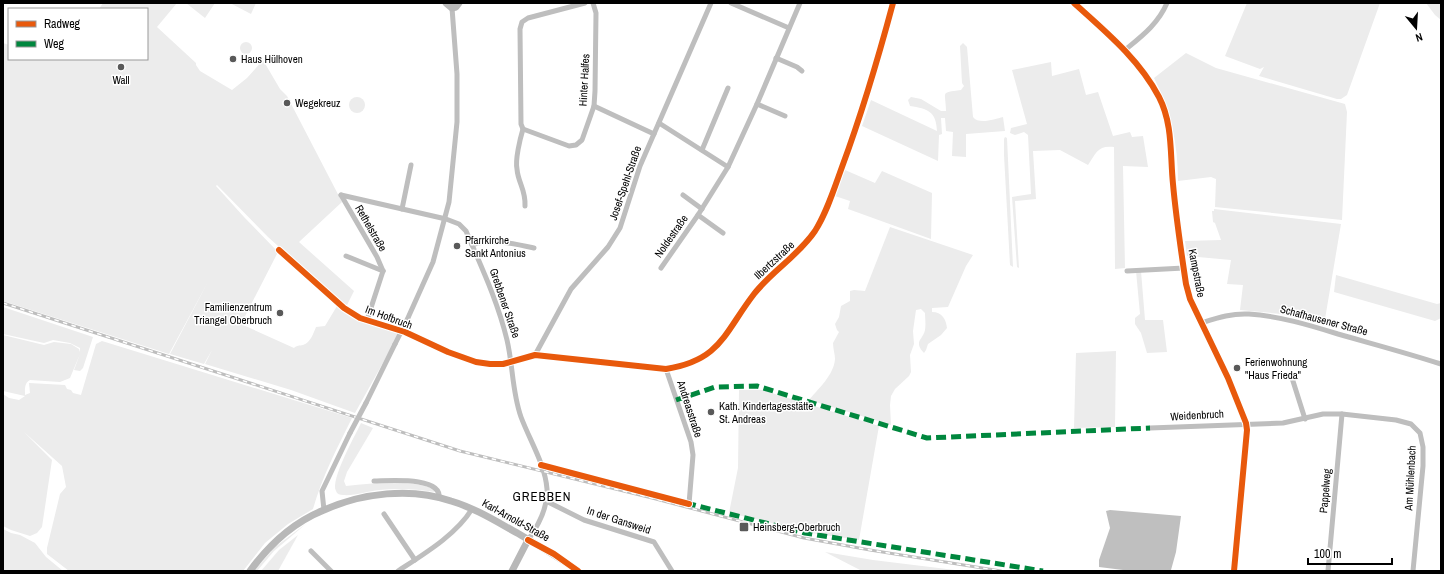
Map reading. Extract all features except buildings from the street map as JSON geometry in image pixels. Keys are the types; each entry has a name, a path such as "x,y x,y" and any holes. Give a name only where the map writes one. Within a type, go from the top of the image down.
{"main road":[{"path":"449,5 456,7 459,3"},
{"name":"Karl-Arnold-Straße","path":"250,571 267,550 282,535 303,521 324,510 354,500 394,493 412,494 450,500 472,508 554,554 578,571"},
{"name":"Grebbener Straße","path":"512,571 528,540"}],"street":[{"path":"526,206 526,196 517,169 520,139 523,129 521,124 520,35 522,22 528,18 585,3"},
{"name":"Hinter Halfes","path":"523,129 569,146 576,145 582,140 594,106 596,13 593,3"},
{"name":"Josef-Spehl-Straße","path":"535,355 571,288 608,247 620,228 640,166 711,3"},
{"path":"732,3 789,28"},
{"name":"Noldestraße","path":"661,268 716,188 728,167 757,104 800,3"},
{"name":"Ilbertzstraße","path":"535,355 666,369 680,367 694,362 714,350 765,281 808,242 816,230 859,119 893,3"},
{"name":"Kampstraße","path":"1074,3 1125,50 1143,73 1159,98 1166,118 1170,139 1173,184 1184,268 1190,299 1225,372 1246,423 1247,436 1234,571"},
{"path":"1125,50 1151,28 1161,15 1166,3"},
{"path":"324,510 322,491 407,320 434,262 446,219 451,187 457,122 457,74 449,5"},
{"path":"776,58 797,67 802,71"},
{"path":"702,150 728,88"},
{"path":"757,104 785,116"},
{"path":"594,106 654,134"},
{"path":"659,123 728,167"},
{"path":"402,209 411,165"},
{"name":"Grebbener Straße","path":"341,195 446,219 459,224 466,231 501,318 511,361 515,394 521,417 546,481 546,501 543,513 528,540"},
{"name":"Rethelstraße","path":"341,195 377,257 383,271"},
{"name":"Noldestraße","path":"683,195 702,209"},
{"name":"Noldestraße","path":"698,215 723,233"},
{"path":"472,245 480,242 506,242 534,248"},
{"name":"Im Hofbruch","path":"278,250 344,308 360,318 405,332 448,352 476,362 503,364 511,361"},
{"path":"346,256 383,271 367,320"},
{"path":"1127,270 1184,268"},
{"name":"Schafhausener Straße","path":"1201,323 1222,316 1234,314 1272,317 1326,330 1441,364"},
{"path":"511,361 535,355"},
{"name":"Andreasstraße","path":"666,369 691,442 692,455 689,504"},
{"path":"1292,378 1305,419"},
{"name":"Am Mühlenbach","path":"1246,423 1283,423 1323,414 1342,414 1396,420 1411,424 1420,433 1423,447 1413,571"},
{"name":"Pappelweg","path":"1328,571 1342,414"},
{"name":"Weidenbruch","path":"1150,428 1246,423"},
{"path":"374,482 415,481 425,483 438,489 440,493 439,498"},
{"name":"In der Gansweid","path":"546,501 584,520 654,542 672,571"},
{"path":"398,571 415,560 466,520 472,508"},
{"path":"384,514 415,560"},
{"path":"311,551 330,571"}],"shaded area":[{"path":"103,3 177,3 157,27 196,63 200,71 232,90 247,78 263,60 280,89 287,96 342,202 299,242 354,291 346,307 268,237 217,185 216,186 244,217 278,252 241,324 294,348 308,342 316,327 325,326 337,306 346,313 365,323 399,334 355,413 291,390 205,364 212,350 204,364 170,354 209,280 169,354 3,301 3,43 8,45 8,60 148,60 148,8 100,8"},
{"path":"186,3 215,3 205,18"},
{"path":"230,3 256,3 251,14"},
{"path":"1247,3 1380,3 1347,95 1341,99 1337,99 1259,76 1264,67 1260,69 1225,56"},
{"path":"1426,3 1441,3 1441,20 1435,15"},
{"path":"246,42 250,44 252,48 250,52 246,54 242,52 240,48 242,44"},
{"path":"963,43 967,47 973,117 979,121 983,121 1003,117 1005,131 966,134 966,157 952,156 953,132 946,131 945,118 941,118 942,134 939,135 938,161 862,126 871,100 937,131 933,115 922,108 910,106 908,100 911,97 921,99 941,111 946,111 945,94 961,90 964,86 962,83 960,46"},
{"path":"1186,53 1216,68 1345,104 1347,112 1342,220 1215,207 1216,179 1211,177 1178,181 1177,154 1169,115 1154,78"},
{"path":"1051,62 1052,76 1079,69 1086,95 1098,92 1113,136 1130,132 1132,137 1143,136 1148,167 1123,166 1125,268 1115,269 1114,147 1104,147 1098,151 1088,165 1060,150 1033,151 1036,199 1015,201 1019,268 1017,267 1012,197 1031,194 1028,135 1024,132 1015,135 1010,133 1011,128 1027,124 1012,70"},
{"path":"354,97 360,97 365,102 363,111 360,113 354,113 349,108 349,102"},
{"path":"1005,137 1007,138 1013,267 1010,265 1004,155"},
{"path":"845,170 875,183 882,171 932,193 931,239 848,209 850,201 835,196"},
{"path":"1214,209 1341,224 1324,325 1281,314 1240,310 1243,285 1227,284 1231,260 1187,256 1185,241 1221,240 1215,223 1213,222 1212,211 1214,211"},
{"path":"890,227 973,255 966,266 948,307 932,308 932,312 938,313 943,317 947,328 941,335 928,344 924,353 919,346 919,343 925,330 925,313 921,309 916,310 913,331 914,344 910,355 911,372 909,376 895,389 891,396 891,425 809,400 832,371 835,359 833,343 839,332 835,324 839,317 841,306 850,301 850,291 865,291"},
{"path":"1136,271 1141,271 1145,320 1163,320 1167,352 1147,353 1141,333 1135,324 1135,318 1140,314"},
{"path":"1336,275 1437,304 1441,303 1441,318 1435,321 1334,292"},
{"path":"3,307 93,337 83,368 80,371 74,370 80,354 70,378 60,382 30,380 26,385 25,395 30,393 29,383 65,385 67,389 71,390 73,393 81,395 96,344 102,341 352,418 325,474 313,509 288,524 265,543 243,571 69,571 47,554 47,548 60,494 66,487 62,466 24,432 52,460 42,527 37,533 30,536 3,526 3,394 9,398 19,400 25,396 3,391 3,335 44,345 54,342 71,344 79,349 80,352 80,348 70,343 53,340 44,343 3,334"},
{"path":"1116,351 1115,427 1074,428 1076,353"},
{"path":"739,390 762,390 879,426 859,540 804,532 729,513 738,468"},
{"path":"361,423 373,428 347,472 344,481 346,486 379,483 411,483 433,488 435,492 400,489 379,490 348,495 341,495 337,493 335,485 340,468"},
{"path":"1110,510 1181,516 1176,552 1171,570 1131,571 1099,567 1099,560 1110,528 1106,511"},
{"path":"307,523 274,551 257,571 254,571 275,547"},
{"path":"3,529 20,535 35,543 46,557 63,571 3,571"},
{"path":"298,535 278,571 261,571 279,550"},
{"path":"825,552 873,560 963,571 862,571"}],"railway":[{"path":"3,303 460,451 652,498 804,538 1001,571"}],"marked path":[{"path":"676,400 715,387 757,386 927,438 1150,428"},
{"path":"686,503 805,533 1043,571"}],"cycle path":[{"path":"279,250 344,308 360,318 405,332 448,352 476,362 503,364 535,355 666,369 684,365 699,359 710,352 719,343 754,294 801,248 819,224 830,200 856,126 876,65 893,3"},
{"path":"1074,3 1121,46 1142,70 1159,97 1167,118 1180,247 1186,284 1190,299 1228,378 1246,423 1247,430 1234,571"},
{"path":"541,465 689,504"},
{"path":"528,540 554,554 578,571"}],"place":[{"name":"Haus Hülhoven","path":"233,59"},
{"name":"Wall","path":"121,67"},
{"name":"Wegekreuz","path":"287,103"},
{"name":"Pfarrkirche Sankt Antonius","path":"457,246"},
{"name":"Familienzentrum Triangel Oberbruch","path":"280,313"},
{"name":"Ferienwohnung \"Haus Frieda\"","path":"1237,368"},
{"name":"Kath. Kindertagesstätte St. Andreas","path":"711,412"},
{"name":"Heinsberg-Oberbruch","path":"744,527"}],"district":[{"name":"GREBBEN","path":"542,496"}]}
